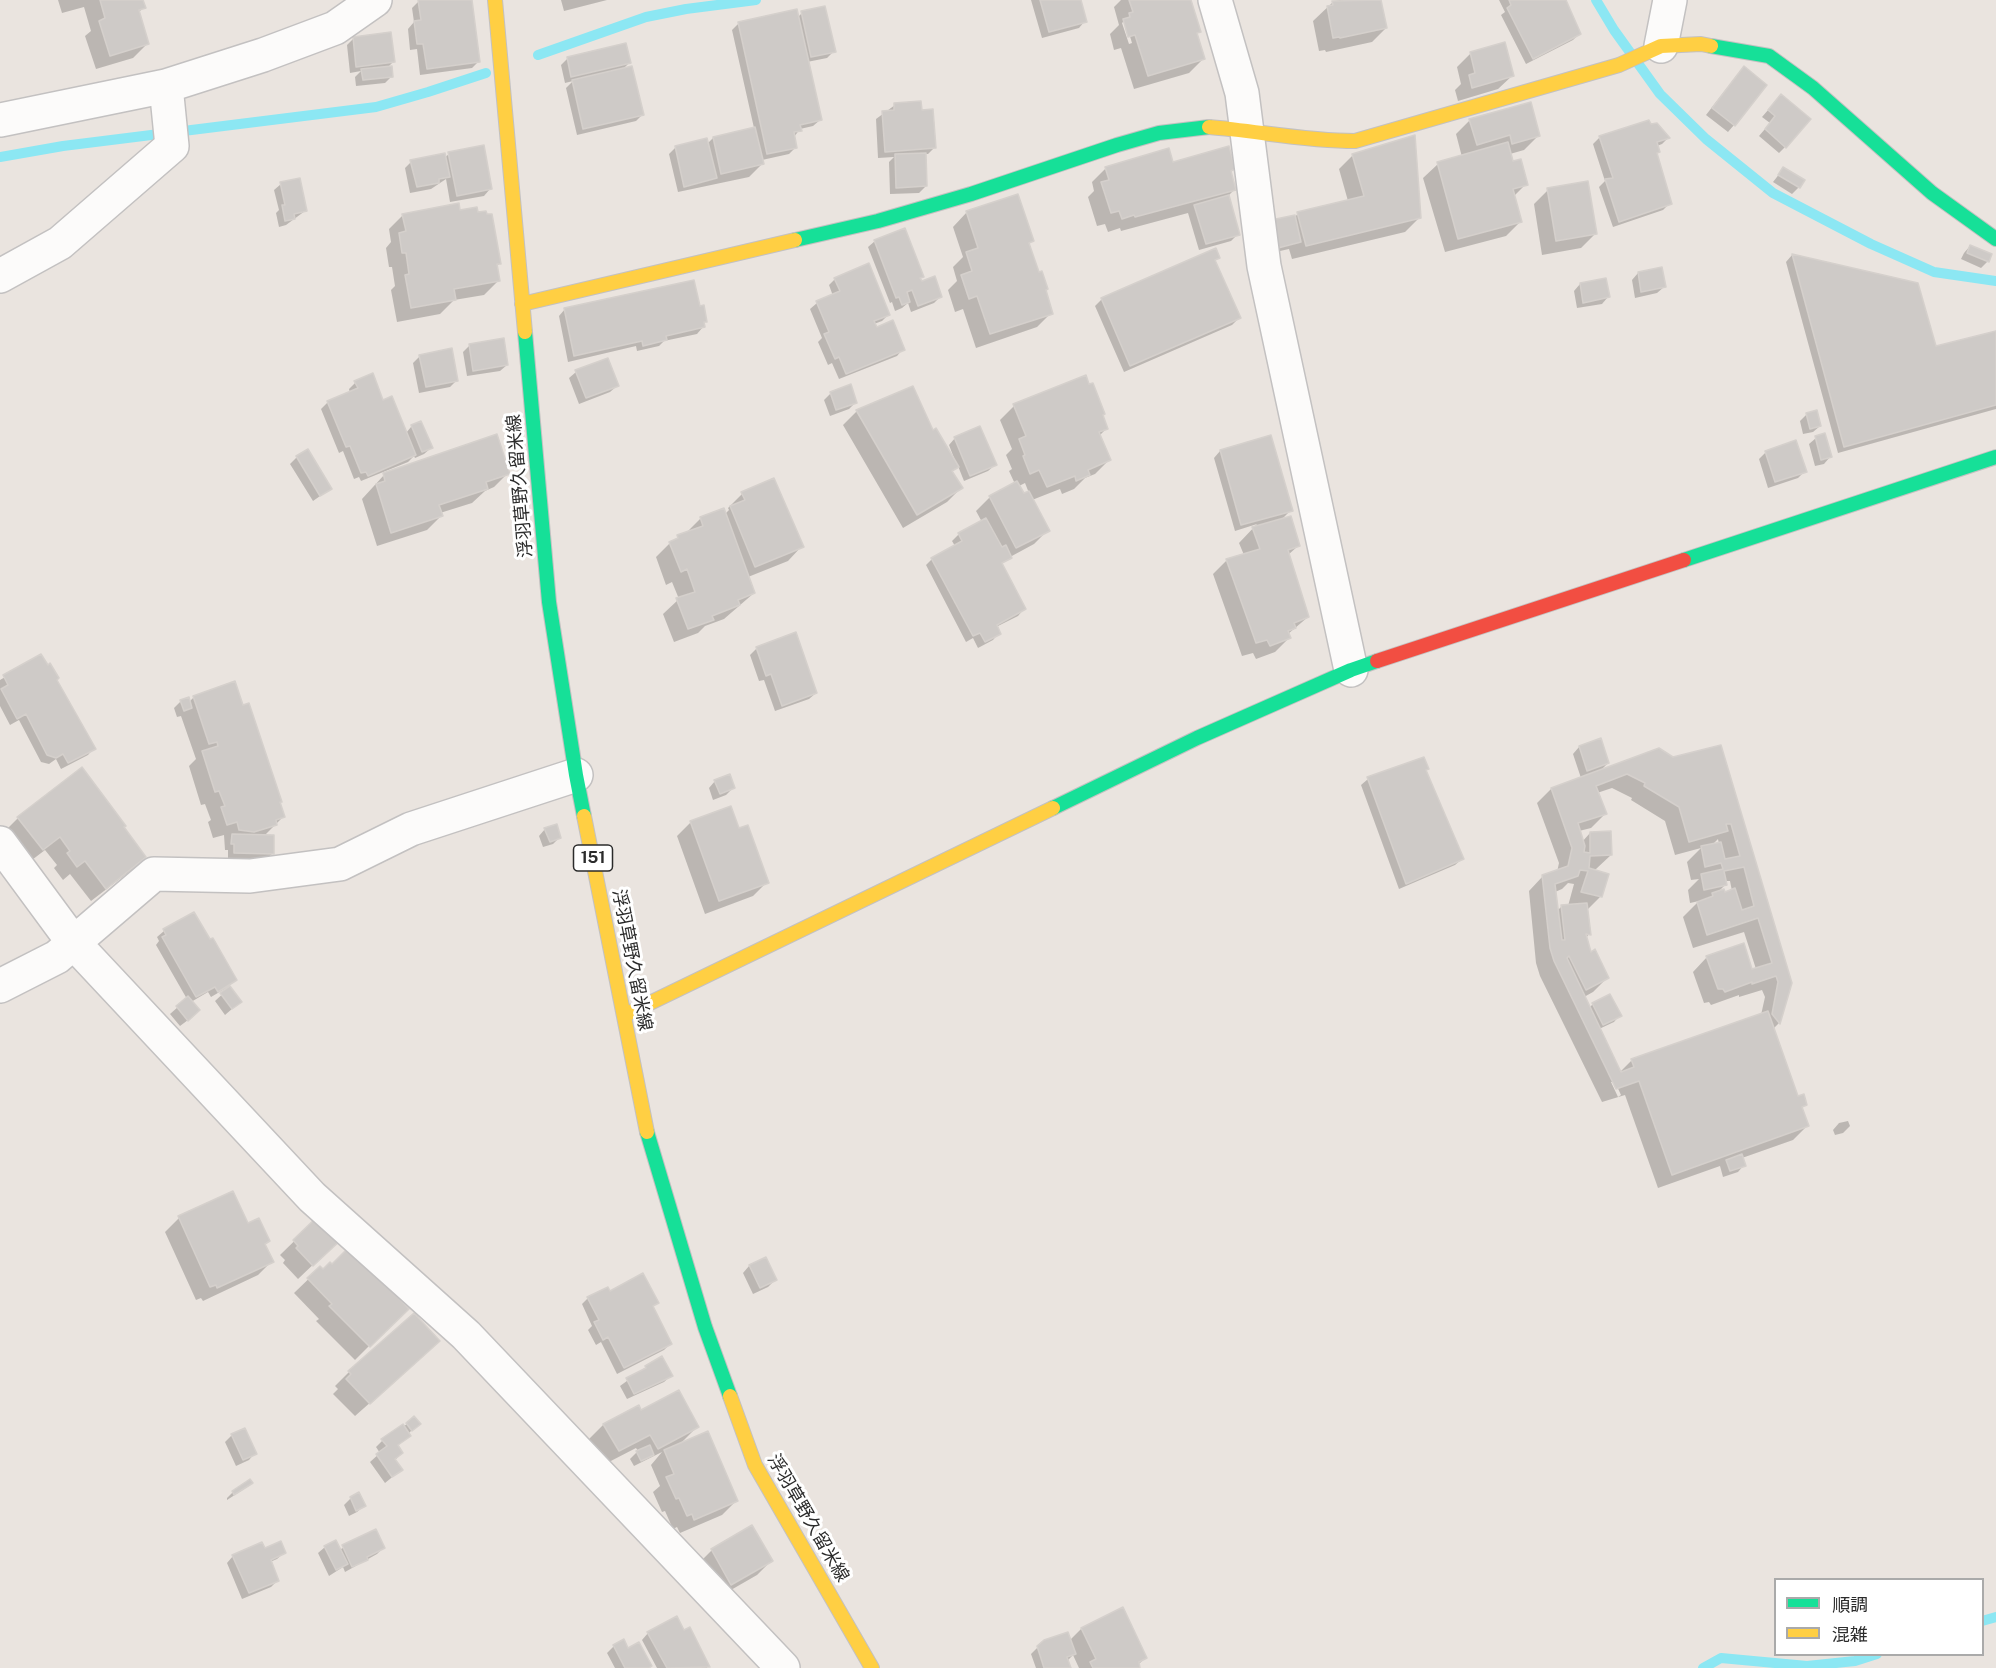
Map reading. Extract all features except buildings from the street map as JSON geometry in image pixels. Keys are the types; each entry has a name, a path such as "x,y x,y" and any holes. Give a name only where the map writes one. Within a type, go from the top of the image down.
{"street":[{"path":"0,120 166,86 263,55 335,28 375,0"},
{"name":"浮羽草野久留米線","path":"495,0 549,602 576,775 645,1125 705,1327 755,1465 872,1668"},
{"path":"1215,0 1242,93 1264,266 1351,670"},
{"path":"1654,50 1670,0"},
{"path":"522,304 878,221 1159,133 1202,127 1248,130 1321,141 1355,141 1619,65 1654,50 1701,44 1769,56 1813,87 1932,193 1996,239"},
{"path":"0,276 60,243 171,134 166,86"},
{"path":"625,1015 1197,738 1351,670 1996,457"},
{"path":"0,986 57,957 154,874 250,876 340,864 411,828 576,775"},
{"path":"0,843 73,942 312,1197 466,1335 783,1668"}],"waterway":[{"path":"538,55 646,17 756,0"},
{"path":"1596,0 1614,30 1660,94 1706,139 1773,193 1871,244 1934,272 1996,281"},
{"path":"0,157 63,146 376,107 486,73"},
{"path":"1984,1620 1996,1617"},
{"path":"1703,1668 1721,1658 1807,1666 1855,1661 1871,1656"}],"traffic: fast":[{"path":"1711,46 1769,56 1813,88 1932,193 1996,239"},
{"path":"795,240 878,221 971,194 1159,133 1209,127"},
{"path":"525,332 549,602 584,816"},
{"path":"1684,560 1996,457"},
{"path":"1053,808 1197,738 1351,670 1377,661"},
{"path":"647,1132 705,1327 730,1396"}],"traffic: slow":[{"path":"495,0 525,332"},
{"path":"1209,127 1355,141 1619,65 1661,46 1701,44 1711,46"},
{"path":"522,304 795,240"},
{"path":"625,1015 1053,808"},
{"path":"584,816 647,1132"},
{"path":"730,1396 755,1465 872,1668"}],"traffic: jam":[{"path":"1377,661 1684,560"}]}
